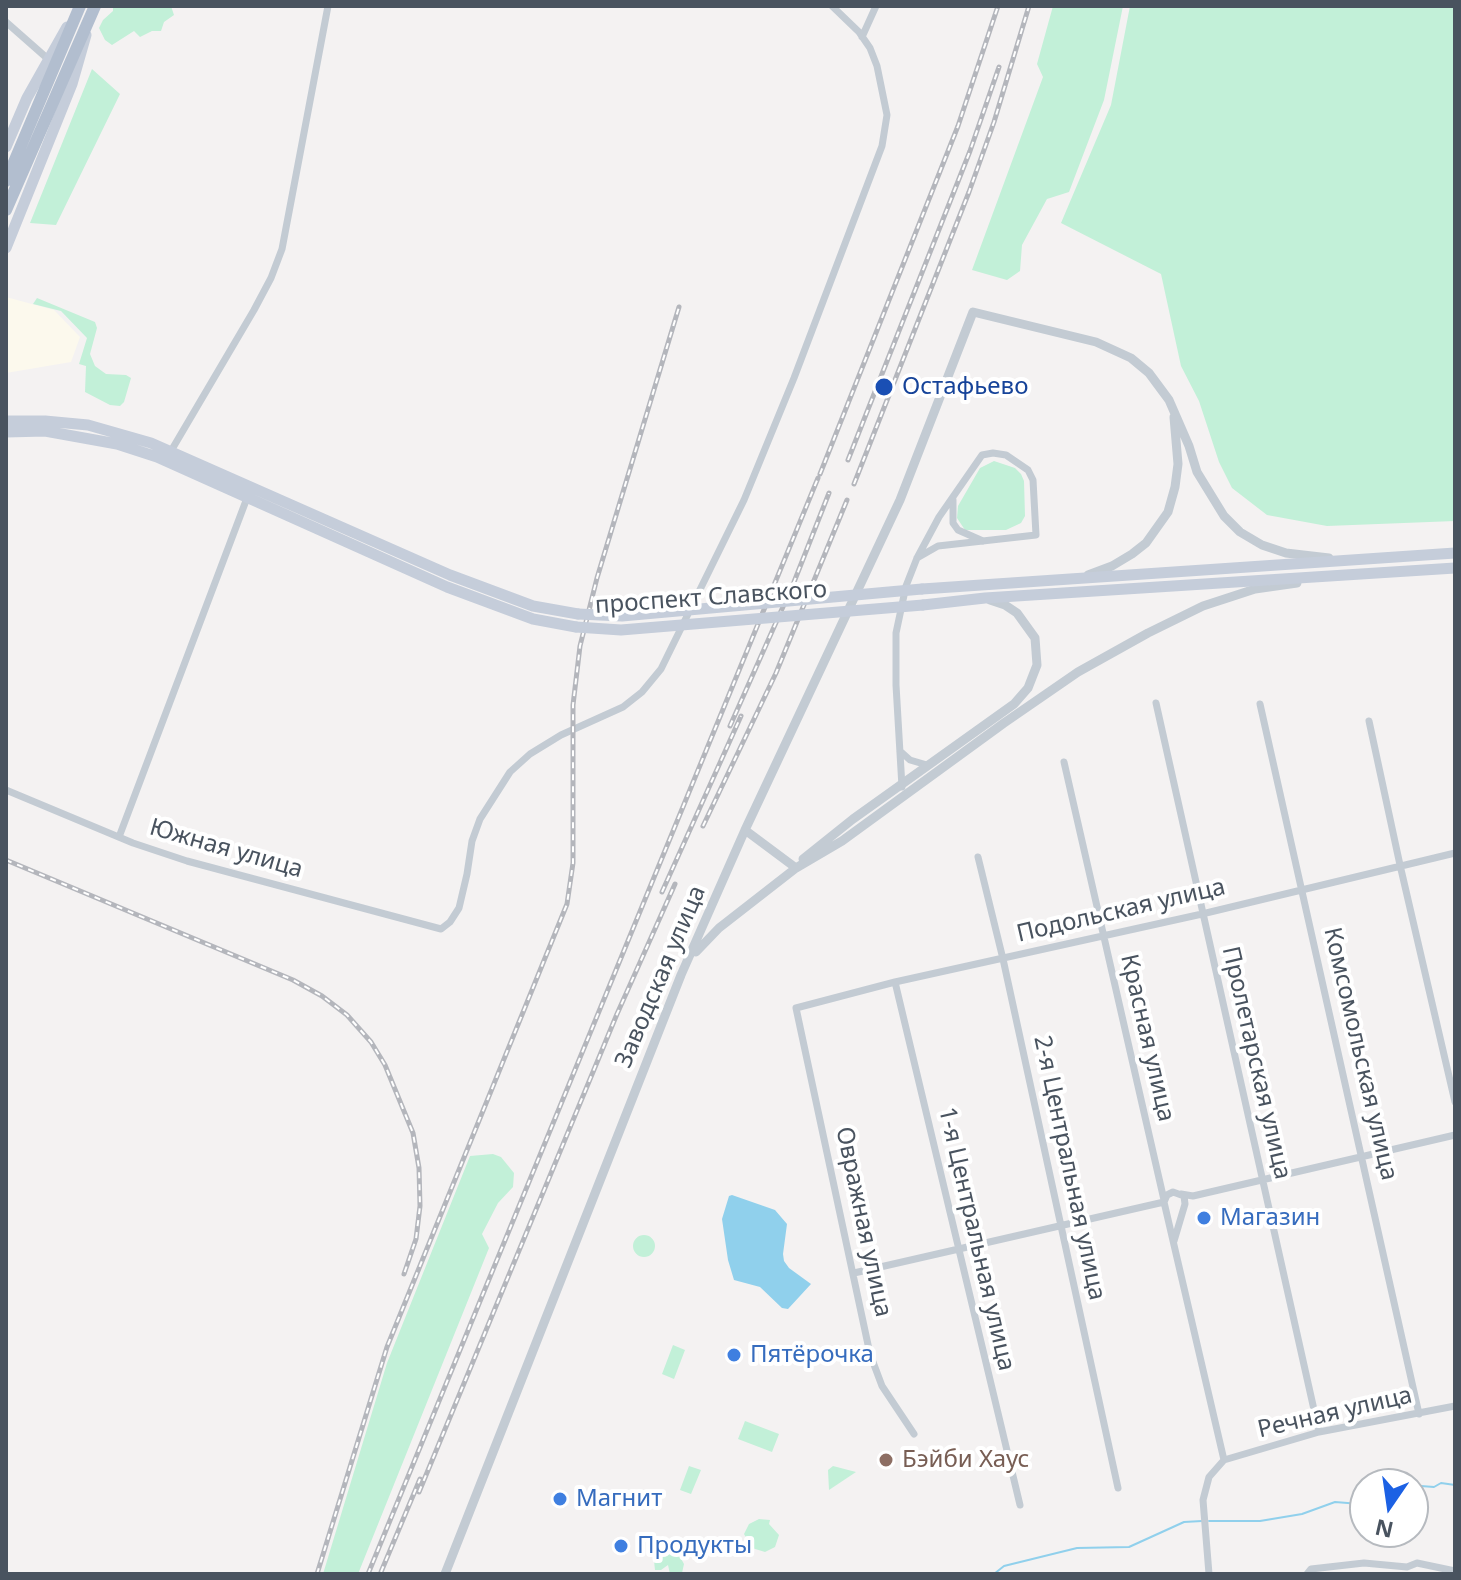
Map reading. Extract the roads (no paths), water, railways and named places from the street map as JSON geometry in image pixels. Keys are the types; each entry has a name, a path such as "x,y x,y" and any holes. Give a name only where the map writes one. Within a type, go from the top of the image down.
{"main road":[{"path":"6,147 48,59 80,6"},
{"path":"6,181 80,6"},
{"path":"6,210 94,10"},
{"path":"6,248 72,84 94,10"},
{"name":"проспект Славского","path":"6,421 88,425 119,433 171,451 450,575 533,606 578,614 622,616 922,589 1455,553"},
{"name":"проспект Славского","path":"6,432 45,431 89,437 157,457 447,587 533,619 576,627 621,630 985,598 1455,568"}],"street":[{"path":"171,451 260,300 282,249 328,6"},
{"path":"832,6 862,37 876,6"},
{"path":"6,22 48,59"},
{"name":"Южная улица","path":"6,790 119,837 187,861 441,929 450,922 459,908 472,841 480,819 510,772 530,754 561,735 623,707 642,692 661,669 744,500 882,146 887,115 877,66 862,37"},
{"name":"Заводская улица","path":"445,1574 681,975 745,830 885,534 973,312 1096,342 1123,353 1149,373 1173,410"},
{"path":"1173,410 1197,472 1224,516 1240,532 1262,545 1286,553 1343,559"},
{"path":"1075,579 1112,566 1132,554 1146,543 1168,512 1178,464 1173,410"},
{"path":"903,797 896,633 906,586 917,558 954,494 982,455 1006,455 1028,470 1033,480 1036,535 938,546 917,558"},
{"path":"954,494 953,523 958,530 983,541"},
{"path":"119,837 247,498"},
{"path":"681,975 710,937 796,868 842,841 1078,672 1203,606 1255,589 1343,575"},
{"path":"796,868 813,849 1014,704 1028,688 1035,674 1037,646 1032,630 1017,613 985,598"},
{"name":"Пролетарская улица","path":"1156,703 1319,1432"},
{"name":"Комсомольская улица","path":"1260,704 1419,1414"},
{"path":"1369,721 1455,1102"},
{"path":"899,750 910,760 930,765"},
{"name":"Красная улица","path":"1064,762 1224,1460"},
{"path":"745,830 796,868"},
{"name":"Подольская улица","path":"796,1008 895,982 1202,914 1455,853"},
{"name":"2-я Центральная улица","path":"978,857 1118,1488"},
{"name":"1-я Центральная улица","path":"895,982 1020,1505"},
{"name":"Овражная улица","path":"796,1008 874,1368 888,1396 914,1434"},
{"path":"1160,1183 1170,1193 1193,1196 1455,1135"},
{"path":"854,1273 1164,1203 1170,1193"},
{"path":"1181,1194 1183,1208"},
{"path":"1164,1203 1170,1212 1183,1208 1193,1196"},
{"name":"Красная улица","path":"1174,1241 1183,1208"},
{"name":"Речная улица","path":"1224,1460 1319,1432 1455,1406"},
{"path":"1209,1574 1203,1500 1209,1477 1224,1460"},
{"path":"1307,1574 1311,1569 1364,1563 1408,1570 1417,1563 1455,1571"}],"water":[{"path":"732,1195 775,1210 787,1224 784,1261 811,1284 788,1309 782,1308 760,1287 734,1280 722,1219"}],"waterway":[{"path":"1429,1487 1441,1483 1455,1485"},
{"path":"1209,1521 1260,1521 1302,1514 1335,1502 1349,1503"},
{"path":"994,1574 1004,1566 1077,1548 1129,1547 1184,1522 1202,1521"}],"railway":[{"path":"820,474 958,126 998,6"},
{"path":"854,484 969,192 1029,6"},
{"path":"848,460 970,151 999,67"},
{"path":"317,1574 387,1347 567,904 573,863 573,705 580,646 597,578 679,307"},
{"path":"368,1574 818,478"},
{"path":"730,726 794,582 829,493"},
{"path":"703,826 776,673 847,500"},
{"path":"662,892 741,716"},
{"path":"6,860 293,980 347,1015 371,1042 385,1065 413,1133 419,1168 420,1206 416,1239 404,1274"},
{"path":"419,1492 617,1014 675,884"},
{"path":"381,1572 420,1479"}],"place":[{"name":"Остафьево","path":"884,387"},
{"name":"Магазин","path":"1204,1218"},
{"name":"Пятёрочка","path":"734,1355"},
{"name":"Бэйби Хаус","path":"886,1460"},
{"name":"Магнит","path":"560,1499"},
{"name":"Продукты","path":"621,1546"}]}
